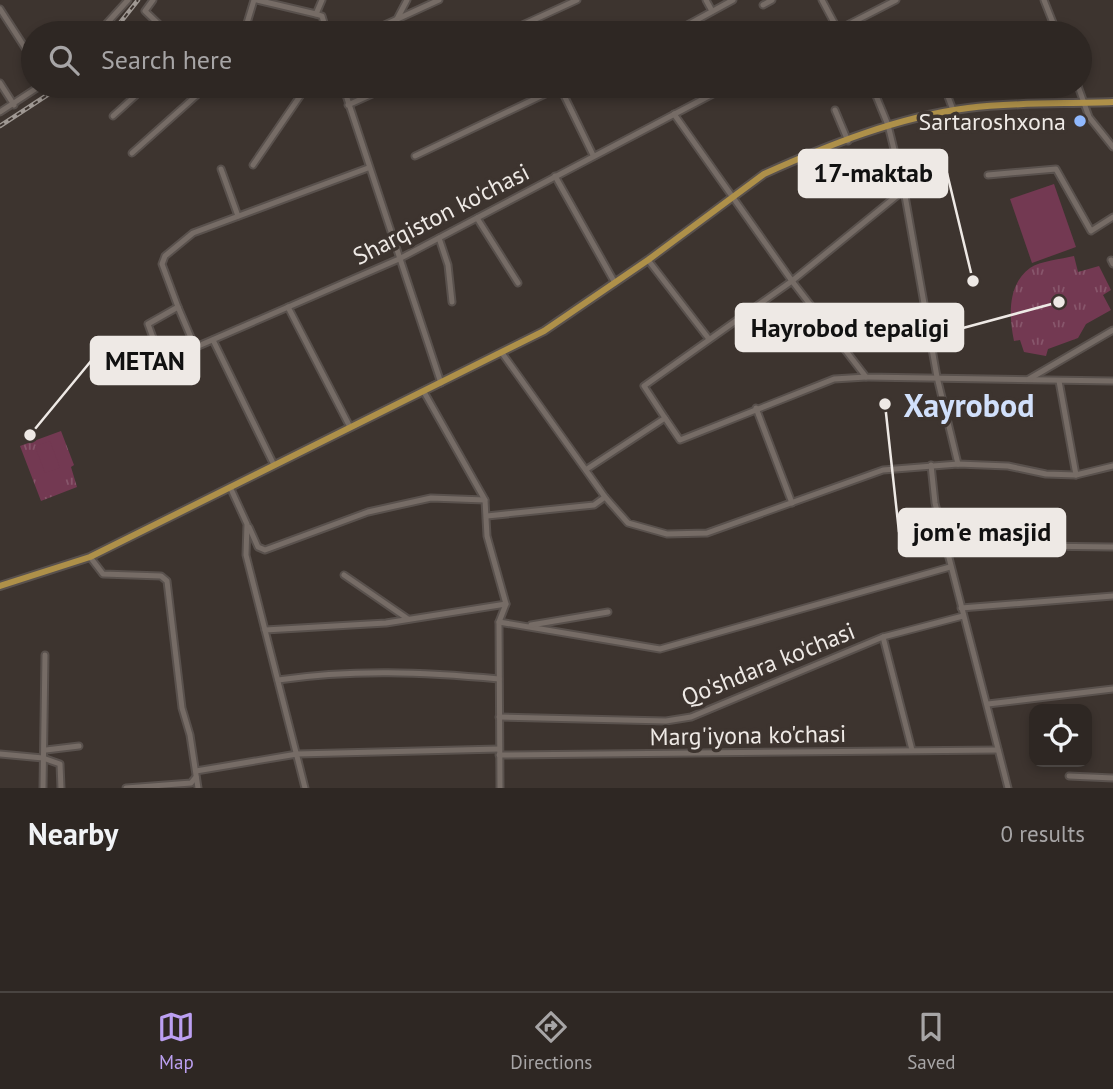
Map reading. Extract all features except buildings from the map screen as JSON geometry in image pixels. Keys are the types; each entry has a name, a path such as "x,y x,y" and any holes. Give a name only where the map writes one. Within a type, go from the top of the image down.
{"main road":[{"path":"0,586 90,557 544,331 648,260 764,174 888,125 953,110 997,104 1113,102"}],"street":[{"path":"109,21 128,0"},
{"path":"153,0 145,11 155,21"},
{"path":"248,21 256,0 285,3 322,16 323,21"},
{"path":"316,14 322,0"},
{"path":"397,19 407,0"},
{"path":"393,21 439,0"},
{"path":"532,21 578,0"},
{"path":"706,0 712,11"},
{"path":"694,21 733,0"},
{"path":"764,5 772,0"},
{"path":"822,0 833,21"},
{"path":"855,21 896,0"},
{"path":"1044,0 1052,21"},
{"path":"0,9 21,41"},
{"path":"0,83 14,105"},
{"path":"0,112 24,98"},
{"path":"113,117 133,98"},
{"path":"132,153 194,98"},
{"path":"253,165 299,98"},
{"path":"346,98 441,383"},
{"path":"348,105 363,98"},
{"path":"415,156 536,98"},
{"path":"567,98 593,155"},
{"name":"Sharqiston ko'chasi","path":"178,307 148,324 159,358 163,360 399,259 705,98"},
{"path":"877,98 888,125 904,190 937,377 958,464"},
{"path":"948,98 953,110"},
{"path":"1082,98 1089,117 1113,147"},
{"path":"835,110 848,141"},
{"path":"674,114 730,197 866,377"},
{"path":"195,347 178,307 163,259 193,233 368,168"},
{"path":"221,169 238,216"},
{"path":"988,175 1056,169 1091,231 1113,217"},
{"path":"555,176 615,283"},
{"path":"904,190 792,281 644,386 680,440 755,408 834,379 937,377 1113,381"},
{"path":"477,218 517,283"},
{"path":"439,238 448,265 452,302"},
{"path":"648,260 709,339"},
{"path":"288,307 350,427"},
{"path":"1029,379 1113,330"},
{"path":"213,340 274,465"},
{"path":"502,353 605,497 628,523 667,534 707,533 883,470 958,464 1008,466 1046,474 1076,475 1113,466"},
{"path":"1059,381 1076,475"},
{"path":"424,392 485,500 487,536 506,604 499,622 500,788"},
{"path":"755,408 792,503"},
{"path":"587,469 665,418"},
{"path":"931,465 935,503 950,567 1009,788"},
{"path":"230,487 258,547 265,550 368,512 431,498 485,500"},
{"path":"487,516 594,505 605,497"},
{"path":"247,524 246,555 305,788"},
{"path":"945,545 1113,547"},
{"path":"90,557 103,574 160,576 167,581 182,708 198,788"},
{"path":"499,622 660,649 950,567"},
{"path":"344,575 408,619"},
{"path":"961,608 1113,596"},
{"path":"265,630 408,619 506,604"},
{"path":"524,626 608,612"},
{"name":"Qo'shdara ko'chasi","path":"499,718 666,721 691,718 883,637 964,616"},
{"path":"883,637 912,751"},
{"path":"43,788 43,758 46,751 45,655"},
{"path":"278,680 328,672 406,671 499,679"},
{"path":"988,704 1113,689"},
{"path":"46,751 79,747"},
{"name":"Marg'iyona ko'chasi","path":"126,788 191,783 196,774 297,754 998,750"},
{"path":"0,754 43,758 60,764 61,788"},
{"path":"1069,776 1113,778"}],"green space":[{"path":"1054,184 1076,247 1032,263 1010,199"},
{"path":"1074,256 1078,272 1099,266 1111,290 1103,295 1111,310 1086,324 1078,338 1048,349 1046,356 1024,352 1020,340 1014,341 1011,321 1017,283 1034,266"},
{"path":"61,431 74,465 71,467 77,487 41,501 20,446"},
{"path":"50,441 60,468 45,473 35,446"}],"railway":[{"path":"121,21 138,0"},
{"path":"0,126 43,98"}],"place":[{"name":"Sartaroshxona","path":"1080,121"},
{"name":"17-maktab","path":"973,281"},
{"name":"Hayrobod tepaligi","path":"1059,302"},
{"name":"jom'e masjid","path":"885,404"},
{"name":"METAN","path":"30,435"}],"district":[{"name":"Xayrobod","path":"969,405"}]}
